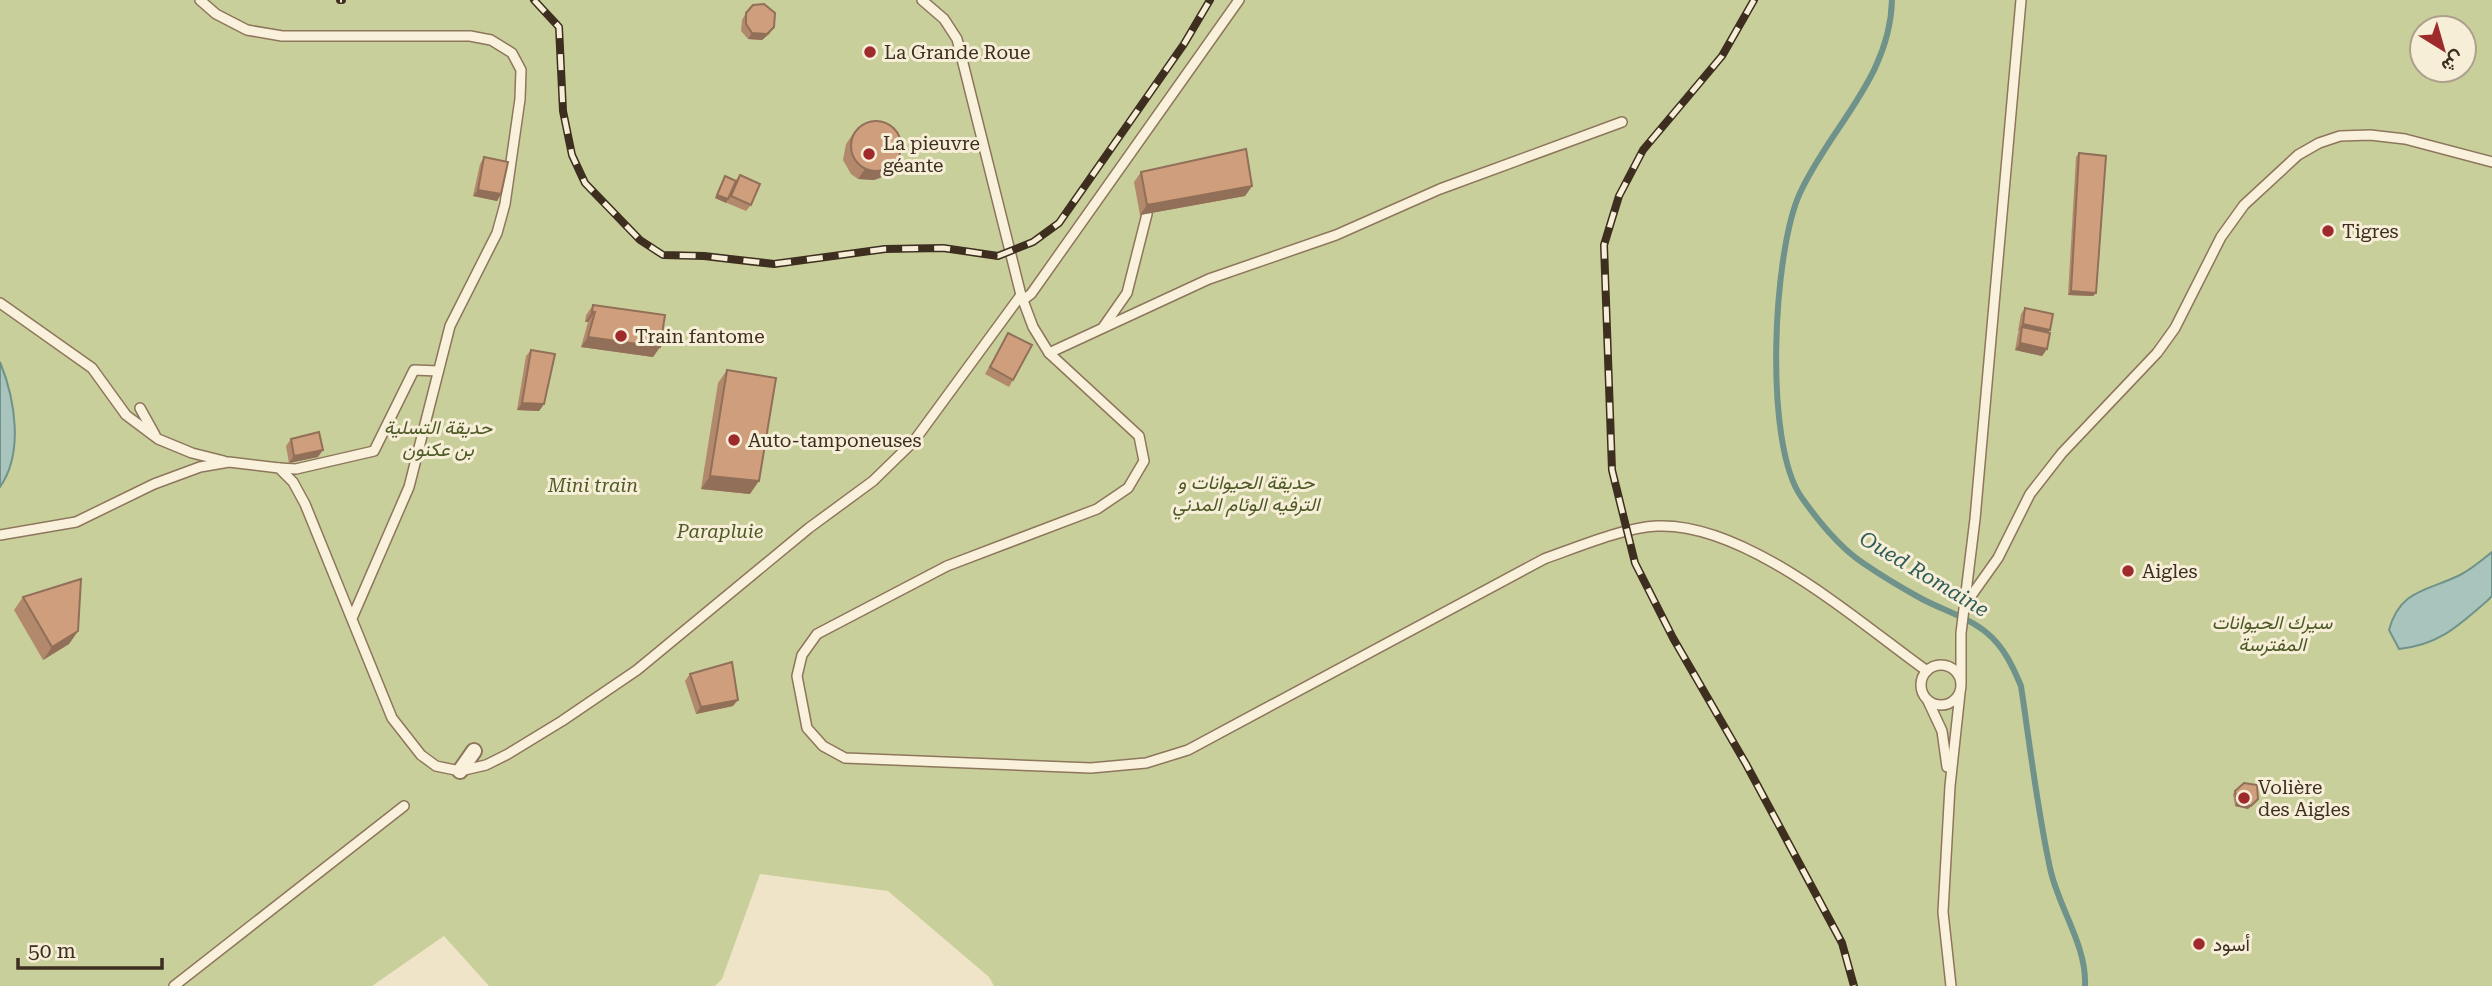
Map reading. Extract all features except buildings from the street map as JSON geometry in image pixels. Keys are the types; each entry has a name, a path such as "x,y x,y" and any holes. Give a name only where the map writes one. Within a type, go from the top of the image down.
{"street":[{"path":"460,771 474,751"}],"lane":[{"path":"200,0 216,14 247,30 282,36 470,36 491,40 512,53 521,70 520,99 505,204 497,233 450,326 409,487 353,616"},
{"path":"922,0 944,19 957,39 1022,297 1033,327 1049,353 1139,436 1144,461 1128,488 1097,509 947,566 817,635 802,655 797,676 807,728 823,746 845,758 1091,768 1146,763 1188,750 1544,559 1595,541 1656,525 1708,531 1762,555 1927,671"},
{"path":"279,468 293,482 305,504 353,616 392,718 421,755 436,766 460,771 486,765 508,754 637,670 809,528 873,481 914,441 1022,297 1031,294 1239,0"},
{"path":"1951,986 1943,912 1950,786 1961,682 1961,633 1966,603 2021,0"},
{"path":"1049,353 1209,279 1336,235 1440,189 1622,122"},
{"path":"1966,603 1998,558 2030,494 2062,453 2157,353 2175,328 2221,237 2244,205 2298,155 2319,143 2340,136 2370,135 2416,142 2492,162"},
{"path":"1102,328 1127,293 1147,214"},
{"path":"0,303 92,368 126,415 158,439 192,453 229,462 296,469 374,451 414,370 438,371"},
{"path":"140,408 158,439"},
{"path":"0,535 76,522 154,484 200,467 229,462"},
{"path":"1950,786 1942,731 1921,683 1927,671 1943,665 1954,670 1961,682"},
{"path":"1928,701 1947,705 1960,693"},
{"path":"174,986 404,806"}],"green space":[{"name":"حديقة الحيوانات و الترفيه الوئام المدني","path":"0,0 2492,0 2492,986 994,986 989,977 888,891 760,874 722,979 715,986 489,986 444,936 372,986 0,986"}],"water":[{"path":"0,362 10,392 15,442 8,473 0,487"},
{"path":"2492,552 2492,596 2437,639 2399,649 2389,630 2400,606 2417,593 2464,573"}],"waterway":[{"name":"Oued Romaine","path":"1892,0 1889,28 1881,54 1857,101 1800,193 1791,221 1778,301 1777,393 1781,436 1790,472 1802,498 1838,542 1854,557 1892,582 1980,628 1998,645 2015,672 2021,686 2037,800 2050,868 2082,956 2085,986"}],"railway":[{"path":"534,0 559,27 563,111 572,155 585,183 640,240 663,255 704,256 774,264 885,249 943,248 998,256 1033,242 1059,223 1184,44 1210,0"},
{"path":"1754,0 1722,56 1643,150 1619,196 1604,245 1612,470 1635,563 1673,638 1746,764 1842,943 1854,986"}],"place":[{"name":"La Grande Roue","path":"870,52"},
{"name":"La pieuvre géante","path":"869,154"},
{"name":"Tigres","path":"2328,231"},
{"name":"Train fantome","path":"621,336"},
{"name":"Auto-tamponeuses","path":"734,440"},
{"name":"Aigles","path":"2128,571"},
{"name":"Volière des Aigles","path":"2244,798"},
{"name":"أسود","path":"2199,944"}],"park label":[{"name":"حديقة التسلية بن عكنون","path":"438,438"},
{"name":"Mini train","path":"593,485"},
{"name":"Parapluie","path":"720,531"},
{"name":"سيرك الحيوانات المفترسة","path":"2272,633"}]}
